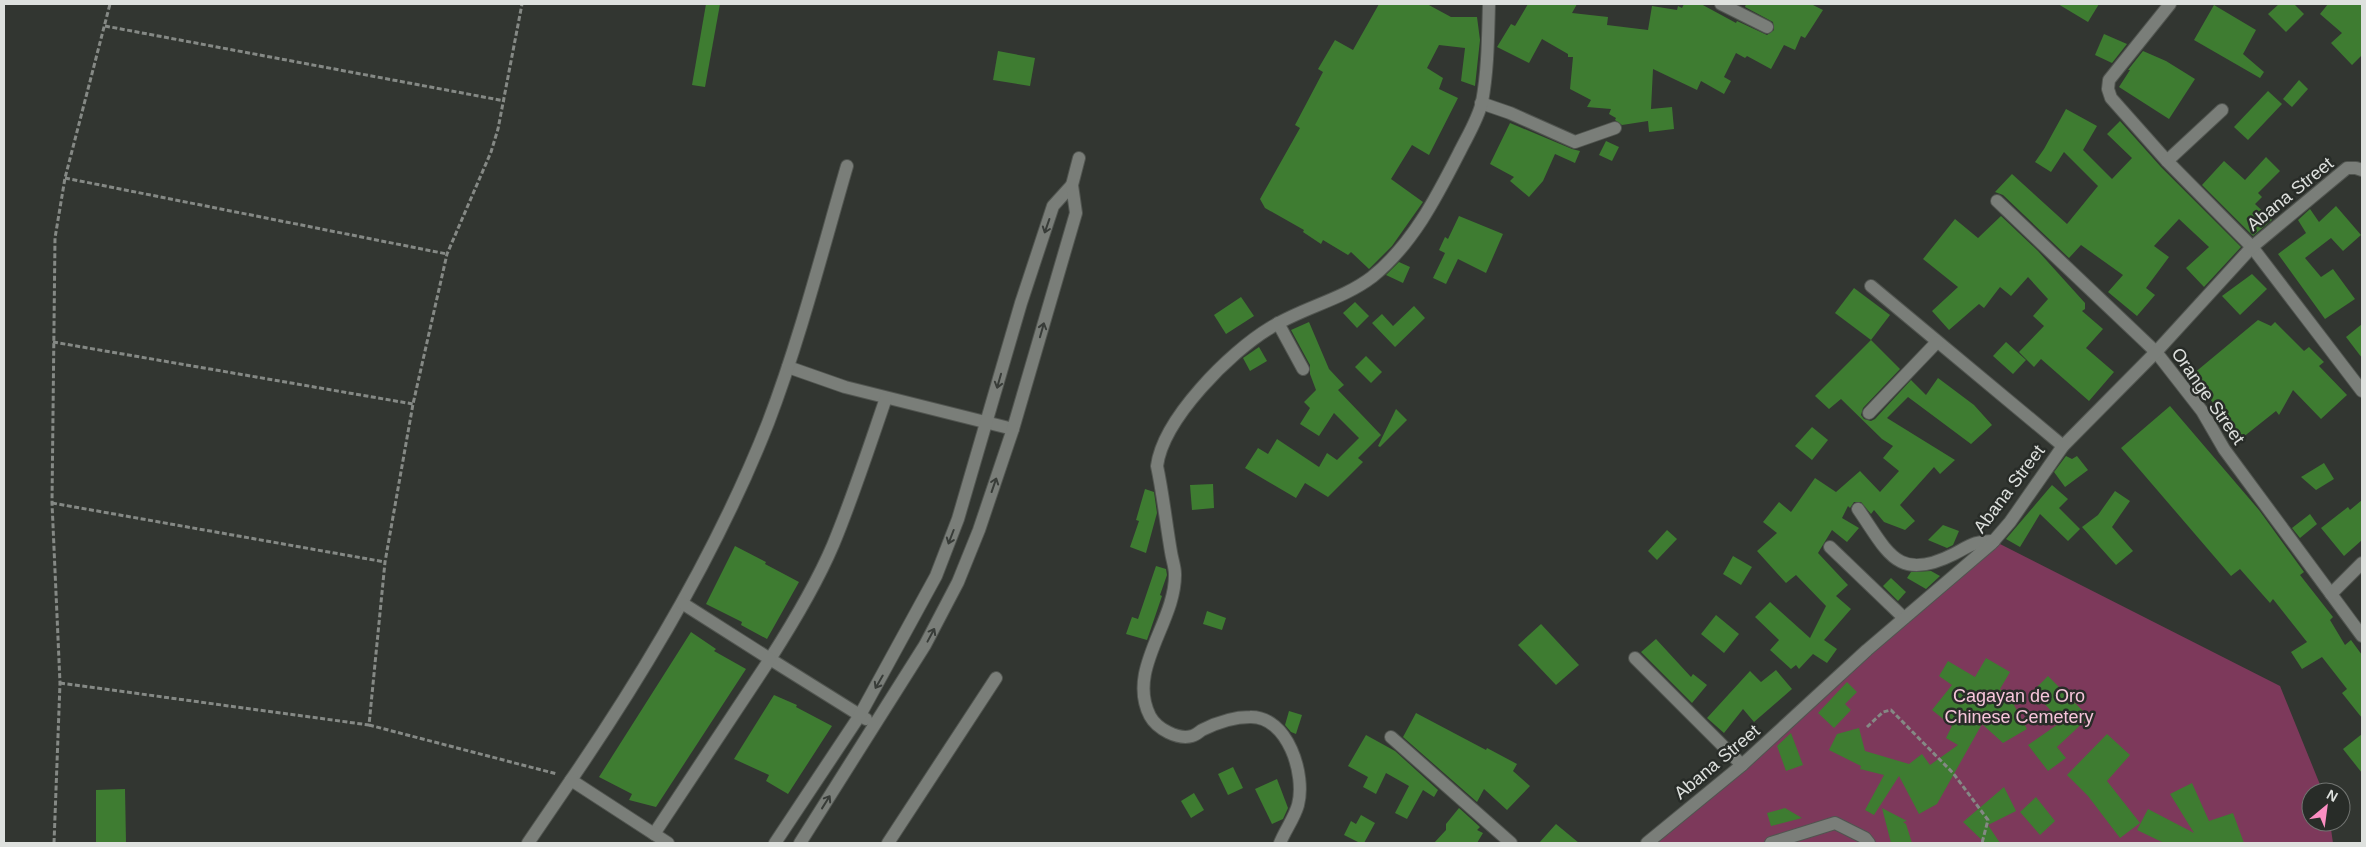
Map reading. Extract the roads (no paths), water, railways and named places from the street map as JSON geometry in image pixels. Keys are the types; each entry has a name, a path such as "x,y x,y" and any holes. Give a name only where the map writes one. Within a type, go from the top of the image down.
{"street":[{"path":"1280,843 1298,806 1300,789 1295,761 1286,739 1278,729 1264,718 1251,717 1215,725 1193,736 1182,736 1159,727 1150,717 1142,687 1150,657 1163,624 1175,580 1167,516 1157,466 1163,442 1209,380 1239,350 1278,323 1371,278 1389,261 1422,220 1442,187 1481,103 1488,60 1489,4"},
{"path":"1721,4 1767,27"},
{"path":"2170,4 2109,80 2108,89 2111,98 2167,161 2252,247 2362,391"},
{"path":"1481,103 1510,113 1575,142 1615,128"},
{"path":"2167,161 2222,110"},
{"path":"800,843 925,645 958,582 979,530 1013,429 1076,213 1072,185 1079,158"},
{"path":"528,843 571,780 682,603 742,484 788,367 847,166"},
{"name":"Abana Street","path":"1647,843 1742,765 1904,618 1994,541 2010,522 2063,446 2156,352 2252,247 2347,168 2362,170"},
{"path":"775,843 860,715 936,576 958,519 988,422 1021,303 1053,206 1072,185"},
{"name":"Orange Street","path":"1997,202 2156,352 2202,411 2224,449 2362,636"},
{"path":"1871,286 2063,446"},
{"path":"1278,323 1304,369"},
{"path":"1869,413 1937,342"},
{"path":"788,367 886,398 1013,429"},
{"path":"654,834 797,617 832,547 860,476 886,398"},
{"path":"1858,509 1885,547 1898,559 1911,566 1921,566 1942,560 1976,542 1994,541"},
{"path":"1830,547 1904,618"},
{"path":"2331,594 2362,563"},
{"path":"936,576 958,582"},
{"path":"682,603 875,725"},
{"path":"1634,658 1742,765"},
{"path":"888,843 996,678"},
{"path":"1390,737 1511,843"},
{"path":"571,780 668,843"},
{"path":"1771,843 1835,823 1865,838 1868,843"}],"park label":[{"name":"Cagayan de Oro Chinese Cemetery","path":"2019,706"}]}
